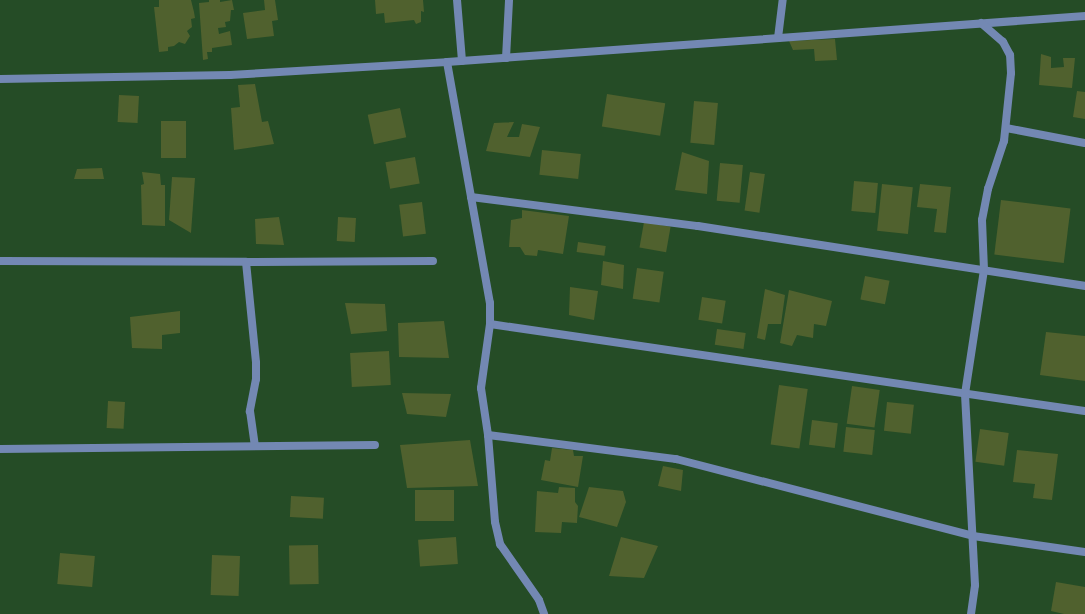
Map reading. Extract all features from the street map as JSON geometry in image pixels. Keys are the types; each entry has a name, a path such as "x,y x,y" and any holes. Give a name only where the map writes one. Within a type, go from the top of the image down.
{"street":[{"path":"457,0 462,62"},
{"path":"506,58 509,0"},
{"path":"778,38 783,0"},
{"path":"0,79 230,75 462,62 1085,16"},
{"path":"971,614 975,585 965,394 984,270 982,220 988,189 1000,153 1006,128 1011,73 1010,55 1003,42 981,23"},
{"path":"447,62 490,303 490,324 481,388 488,435 495,522 500,544 539,600 544,614"},
{"path":"1006,128 1085,143"},
{"path":"471,197 698,226 1085,286"},
{"path":"0,261 433,261"},
{"path":"246,262 256,363 256,379 250,411 255,446"},
{"path":"490,324 1085,411"},
{"path":"488,435 676,459 973,536 1085,552"},
{"path":"0,449 375,445"}],"building":[{"path":"159,0 191,0 195,18 191,19 192,27 187,31 190,36 185,44 179,42 174,46 168,47 168,51 159,52 154,7 159,7"},
{"path":"209,0 220,0 220,2 232,0 234,10 231,10 230,21 225,22 226,27 218,28 219,34 230,31 232,45 212,48 212,52 207,52 208,59 203,60 199,3 209,2"},
{"path":"264,0 275,0 278,20 272,21 274,36 247,39 243,13 265,10"},
{"path":"375,0 423,0 424,12 421,11 421,22 416,24 414,20 385,23 384,13 376,14"},
{"path":"835,39 837,60 815,61 814,49 793,50 789,41"},
{"path":"1041,54 1051,57 1051,68 1064,67 1063,58 1075,58 1072,88 1039,85"},
{"path":"255,84 262,122 268,121 274,144 234,150 231,108 240,107 238,85"},
{"path":"1077,91 1085,92 1085,119 1073,117"},
{"path":"607,94 665,103 660,136 602,127"},
{"path":"119,95 139,96 138,123 118,122"},
{"path":"694,101 718,103 714,145 690,143"},
{"path":"400,108 406,137 374,144 368,115"},
{"path":"161,121 186,121 186,158 161,158"},
{"path":"514,122 507,137 519,137 522,124 540,127 530,157 486,151 494,123"},
{"path":"542,150 581,154 578,179 539,175"},
{"path":"682,152 709,161 707,194 675,190"},
{"path":"415,157 420,184 390,189 385,162"},
{"path":"720,163 743,165 740,203 717,201"},
{"path":"102,168 104,179 74,179 77,169"},
{"path":"142,172 160,174 161,185 165,185 165,226 142,225 141,185 144,184"},
{"path":"750,172 765,174 759,213 745,211"},
{"path":"172,177 195,178 191,233 169,220"},
{"path":"854,181 878,183 875,213 851,211"},
{"path":"882,184 913,187 908,234 877,231"},
{"path":"920,184 951,187 946,233 934,232 937,209 917,207"},
{"path":"1001,200 1070,209 1064,263 994,255"},
{"path":"422,202 426,234 403,237 399,205"},
{"path":"522,210 569,216 563,254 538,250 537,256 525,255 520,247 509,247 511,220 522,218"},
{"path":"279,217 284,245 256,244 255,219"},
{"path":"338,217 356,218 355,242 337,241"},
{"path":"644,222 671,227 666,252 639,248"},
{"path":"578,242 606,246 604,256 577,252"},
{"path":"603,261 624,265 623,289 601,285"},
{"path":"637,268 664,272 659,302 633,299"},
{"path":"865,276 890,281 885,304 860,300"},
{"path":"570,287 598,291 594,320 569,315"},
{"path":"765,289 785,295 781,324 768,324 765,340 757,338"},
{"path":"789,290 832,301 826,326 814,324 813,338 797,335 792,346 780,343"},
{"path":"702,297 726,301 722,323 698,320"},
{"path":"345,303 385,304 387,331 351,334"},
{"path":"180,311 180,333 162,335 162,349 132,348 130,317"},
{"path":"444,321 449,358 399,357 398,323"},
{"path":"717,329 746,333 743,349 715,345"},
{"path":"1046,332 1085,336 1085,381 1040,375"},
{"path":"389,351 391,385 352,387 350,353"},
{"path":"779,385 808,389 799,448 771,444"},
{"path":"852,386 880,390 874,428 847,424"},
{"path":"402,393 451,394 446,417 407,414"},
{"path":"108,401 125,402 124,429 107,428"},
{"path":"887,402 914,405 911,434 884,431"},
{"path":"812,420 838,423 835,448 809,445"},
{"path":"846,427 875,430 872,455 843,452"},
{"path":"980,429 1009,433 1004,466 975,462"},
{"path":"470,440 478,486 407,488 400,445"},
{"path":"552,448 573,450 574,456 583,456 578,487 541,480 545,460 550,461"},
{"path":"1017,450 1058,454 1052,500 1033,498 1035,484 1013,482"},
{"path":"663,466 683,470 681,491 658,486"},
{"path":"559,487 575,488 575,502 578,506 577,523 562,522 561,533 535,532 537,491 558,493"},
{"path":"589,487 623,491 626,502 617,527 579,517"},
{"path":"415,490 454,490 454,521 415,521"},
{"path":"291,496 324,498 323,519 290,517"},
{"path":"456,537 458,564 420,567 418,540"},
{"path":"621,537 658,546 644,578 609,576"},
{"path":"318,545 319,584 290,585 289,546"},
{"path":"60,553 95,556 92,587 57,584"},
{"path":"212,555 240,556 239,596 211,595"},
{"path":"1056,582 1085,587 1085,614 1064,614 1051,611"}]}
